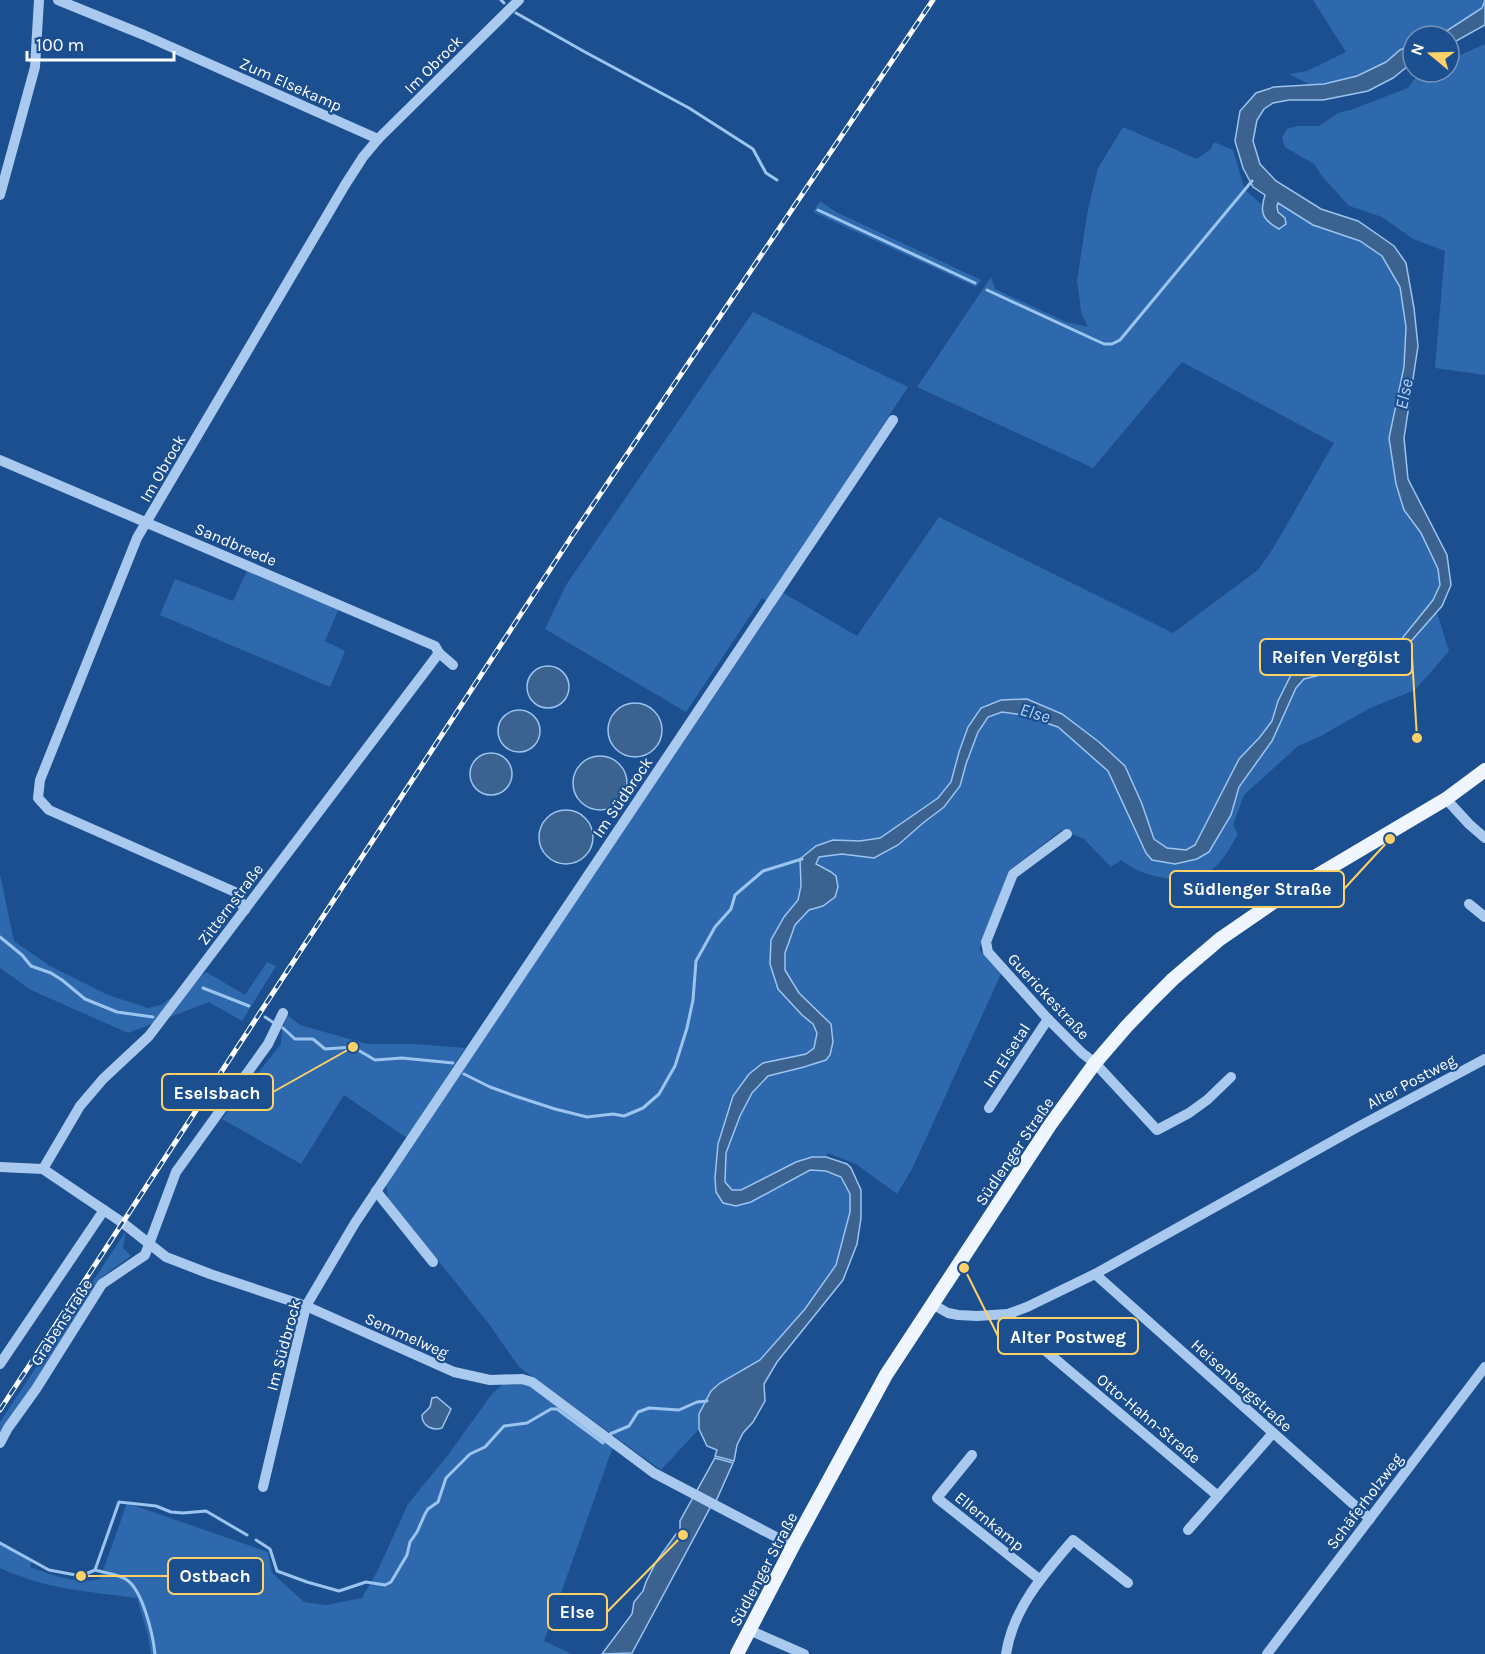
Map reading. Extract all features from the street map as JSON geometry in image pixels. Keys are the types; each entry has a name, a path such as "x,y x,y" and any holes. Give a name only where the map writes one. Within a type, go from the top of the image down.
{"main road":[{"name":"Südlenger Straße","path":"737,1654 886,1376 1050,1125 1095,1063 1157,994 1220,939 1284,895 1446,799 1485,770"}],"street":[{"path":"0,195 35,67 39,0"},
{"name":"Zum Elsekamp","path":"58,0 144,35 378,139"},
{"name":"Im Obrock","path":"245,910 235,892 49,810 38,798 40,780 137,538 345,186 363,157 378,139 519,0"},
{"name":"Im Südbrock","path":"263,1487 306,1306 355,1223 893,420"},
{"name":"Sandbreede","path":"0,460 435,646 438,653 453,665"},
{"name":"Zitternstraße","path":"43,1169 80,1106 149,1036 438,653"},
{"path":"1446,799 1469,825 1485,838"},
{"name":"Guerickestraße","path":"1066,834 1014,874 986,942 988,952 1048,1019 1095,1063 1157,1130 1208,1100 1231,1077"},
{"path":"1469,904 1485,917"},
{"name":"Grabenstraße","path":"0,1443 102,1284 145,1255 176,1172 268,1044 284,1013"},
{"name":"Im Elsetal","path":"989,1108 1048,1019"},
{"name":"Alter Postweg","path":"932,1304 948,1313 977,1316 1008,1314 1027,1307 1095,1274 1356,1128 1485,1059"},
{"path":"0,1167 43,1169"},
{"name":"Semmelweg","path":"43,1169 104,1210 166,1257 306,1306 454,1372 489,1380 522,1379 532,1382 654,1473 793,1546"},
{"path":"376,1191 434,1262"},
{"path":"0,1364 5,1346 104,1210"},
{"name":"Heisenbergstraße","path":"1095,1274 1370,1519"},
{"name":"Otto-Hahn-Straße","path":"1008,1314 1015,1325 1218,1496"},
{"name":"Schäferholzweg","path":"1267,1654 1485,1367"},
{"path":"1188,1530 1273,1433"},
{"name":"Ellernkamp","path":"972,1455 937,1498 1039,1580"},
{"path":"1006,1654 1019,1611 1039,1580 1073,1540 1128,1583"},
{"path":"749,1630 804,1654"}],"shaded area":[{"path":"1313,0 1485,0 1482,7 1457,24 1401,24 1401,50 1386,62 1357,76 1311,85 1289,74 1307,71 1346,52"},
{"path":"1485,44 1485,375 1435,368 1445,251 1413,239 1382,217 1349,206 1314,164 1285,147 1282,138 1287,129 1297,126 1319,126 1338,113 1408,88 1411,84 1461,84 1461,55"},
{"path":"1123,127 1197,159 1211,149 1214,142 1233,150 1245,190 1262,205 1263,215 1285,218 1278,212 1278,203 1313,225 1360,241 1382,256 1400,287 1406,327 1404,367 1389,438 1396,484 1404,510 1421,533 1438,569 1440,585 1433,600 1449,651 1415,690 1370,708 1321,736 1298,746 1244,795 1233,825 1238,834 1214,868 1199,876 1164,878 1140,871 1121,860 1111,867 1084,839 1062,830 1009,870 979,949 1001,974 912,1169 897,1194 856,1164 828,1153 826,1157 850,1194 850,1212 836,1265 805,1309 760,1360 720,1383 711,1391 699,1414 699,1429 661,1470 519,1367 489,1324 388,1198 386,1184 775,606 762,598 686,712 545,629 566,585 753,312 908,387 775,588 857,636 939,517 1173,633 1258,570 1334,443 1182,362 1093,468 917,387 991,277 995,289 1066,322 1088,327 1081,312 1077,280 1088,209 1098,168"},
{"path":"820,201 836,212 981,280 976,287 813,212"},
{"path":"248,569 339,608 325,641 345,651 330,687 160,615 175,579 233,601"},
{"path":"0,874 14,941 50,966 108,995 148,1008 161,1005 206,972 245,995 267,962 276,966 242,1021 209,1002 128,1033 31,990 0,968"},
{"path":"287,1015 300,1025 367,1044 416,1044 465,1048 407,1138 344,1095 301,1164 222,1119 281,1044"},
{"path":"126,1231 123,1248 131,1256 103,1276 0,1439 0,1422"},
{"path":"518,1382 533,1387 614,1448 544,1641 572,1654 151,1654 137,1598 50,1585 0,1568 0,1541 32,1559 30,1567 74,1580 100,1579 127,1503 268,1552 272,1573 304,1602 326,1605 362,1598 377,1572 408,1504 448,1455 492,1394 504,1383"}],"water":[{"path":"1485,0 1485,25 1461,38 1461,24 1457,24 1482,8"},
{"path":"1400,50 1401,72 1368,91 1323,100 1289,100 1273,103 1264,109 1257,120 1253,141 1260,164 1276,181 1321,209 1358,221 1394,246 1406,263 1418,346 1404,438 1408,479 1447,555 1451,585 1442,606 1397,657 1363,671 1324,674 1304,679 1296,688 1272,741 1239,787 1231,815 1209,852 1197,859 1175,864 1152,860 1146,853 1108,771 1058,727 1023,715 1002,712 988,717 978,732 960,786 944,807 898,845 874,858 842,854 819,857 816,864 836,876 838,887 835,897 823,906 809,910 795,925 785,953 785,970 799,993 831,1024 833,1042 830,1055 826,1060 768,1076 752,1093 740,1116 726,1153 725,1182 732,1190 741,1190 796,1162 812,1157 826,1157 847,1164 861,1190 861,1218 857,1244 843,1280 777,1362 764,1384 765,1401 753,1422 743,1433 737,1445 734,1461 715,1456 717,1450 707,1446 699,1429 699,1414 711,1391 720,1383 760,1360 805,1309 836,1265 850,1212 850,1194 841,1177 826,1171 810,1170 751,1202 736,1206 723,1203 716,1192 718,1144 733,1096 749,1074 763,1063 806,1054 814,1048 817,1033 813,1024 778,989 770,964 771,940 784,917 798,900 801,886 800,859 816,846 833,840 860,841 880,838 938,798 951,782 968,727 981,708 1001,700 1027,699 1062,714 1099,742 1125,766 1154,839 1167,848 1186,850 1195,845 1239,759 1272,721 1278,701 1292,673 1304,663 1344,661 1369,657 1386,650 1400,641 1433,600 1440,585 1438,569 1421,533 1404,510 1396,484 1389,438 1404,367 1406,327 1400,287 1382,256 1360,241 1313,225 1278,203 1278,212 1285,218 1286,224 1279,229 1269,222 1262,207 1265,195 1253,187 1243,168 1235,141 1240,111 1256,93 1274,87 1324,84 1357,76 1386,62"},
{"path":"548,666 556,667 563,672 568,679 568,695 563,702 556,707 548,708 540,707 533,702 528,695 527,687 528,679 533,672 540,667"},
{"path":"635,703 645,705 654,711 660,720 662,730 660,740 654,749 645,755 635,757 625,755 616,749 610,740 608,730 610,720 616,711 625,705"},
{"path":"519,710 527,711 534,716 539,723 539,739 534,746 527,751 519,752 511,751 504,746 499,739 498,731 499,723 504,716 511,711"},
{"path":"491,753 499,754 506,759 511,766 511,782 506,789 499,794 491,795 483,794 476,789 471,782 470,774 471,766 476,759 483,754"},
{"path":"600,756 610,758 619,764 625,773 627,783 625,793 619,802 610,808 600,810 590,808 581,802 575,793 573,783 575,773 581,764 590,758"},
{"path":"566,810 576,812 585,818 591,827 593,837 591,847 585,856 576,862 566,864 556,862 547,856 541,847 539,837 541,827 547,818 556,812"},
{"path":"437,1397 451,1409 442,1428 435,1429 426,1425 422,1415 430,1407 432,1398"},
{"path":"715,1458 733,1463 716,1501 710,1508 632,1653 602,1654 632,1614 634,1602 643,1591 656,1562 680,1531 680,1521"}],"waterway":[{"path":"501,0 504,3"},
{"path":"516,13 689,108 753,149 766,173 777,180"},
{"path":"987,290 1104,344 1112,344 1120,340 1252,181"},
{"path":"818,210 975,283"},
{"path":"464,1074 515,1096 587,1117 613,1114 624,1116 643,1108 659,1094 675,1066 693,1000 696,961 715,927 731,909 735,895 763,871 802,859"},
{"path":"0,937 22,955 31,966 51,973 85,999 117,1012 153,1017"},
{"path":"203,988 249,1006"},
{"path":"265,1017 274,1023"},
{"path":"283,1028 295,1039 313,1039 325,1049 353,1047 375,1060 402,1058 453,1063"},
{"path":"610,1434 629,1426 638,1412 649,1408 679,1410 697,1402 707,1401"},
{"path":"256,1540 270,1549 277,1571 307,1582 339,1591 366,1582 385,1585 391,1582 407,1555 410,1542 428,1509 438,1502 446,1478 470,1454 485,1447 504,1426 527,1423 551,1409 557,1409 603,1443"},
{"path":"95,1570 119,1502 156,1506 171,1512 206,1511 247,1535"},
{"path":"0,1543 49,1570 81,1576 95,1570 127,1580 142,1603 155,1654"}],"railway":[{"path":"0,1410 572,536 933,0"}],"place":[{"name":"Reifen Vergölst","path":"1417,738"},
{"name":"Südlenger Straße","path":"1390,839"},
{"name":"Eselsbach","path":"353,1047"},
{"name":"Alter Postweg","path":"964,1268"},
{"name":"Else","path":"683,1535"},
{"name":"Ostbach","path":"81,1576"}]}
